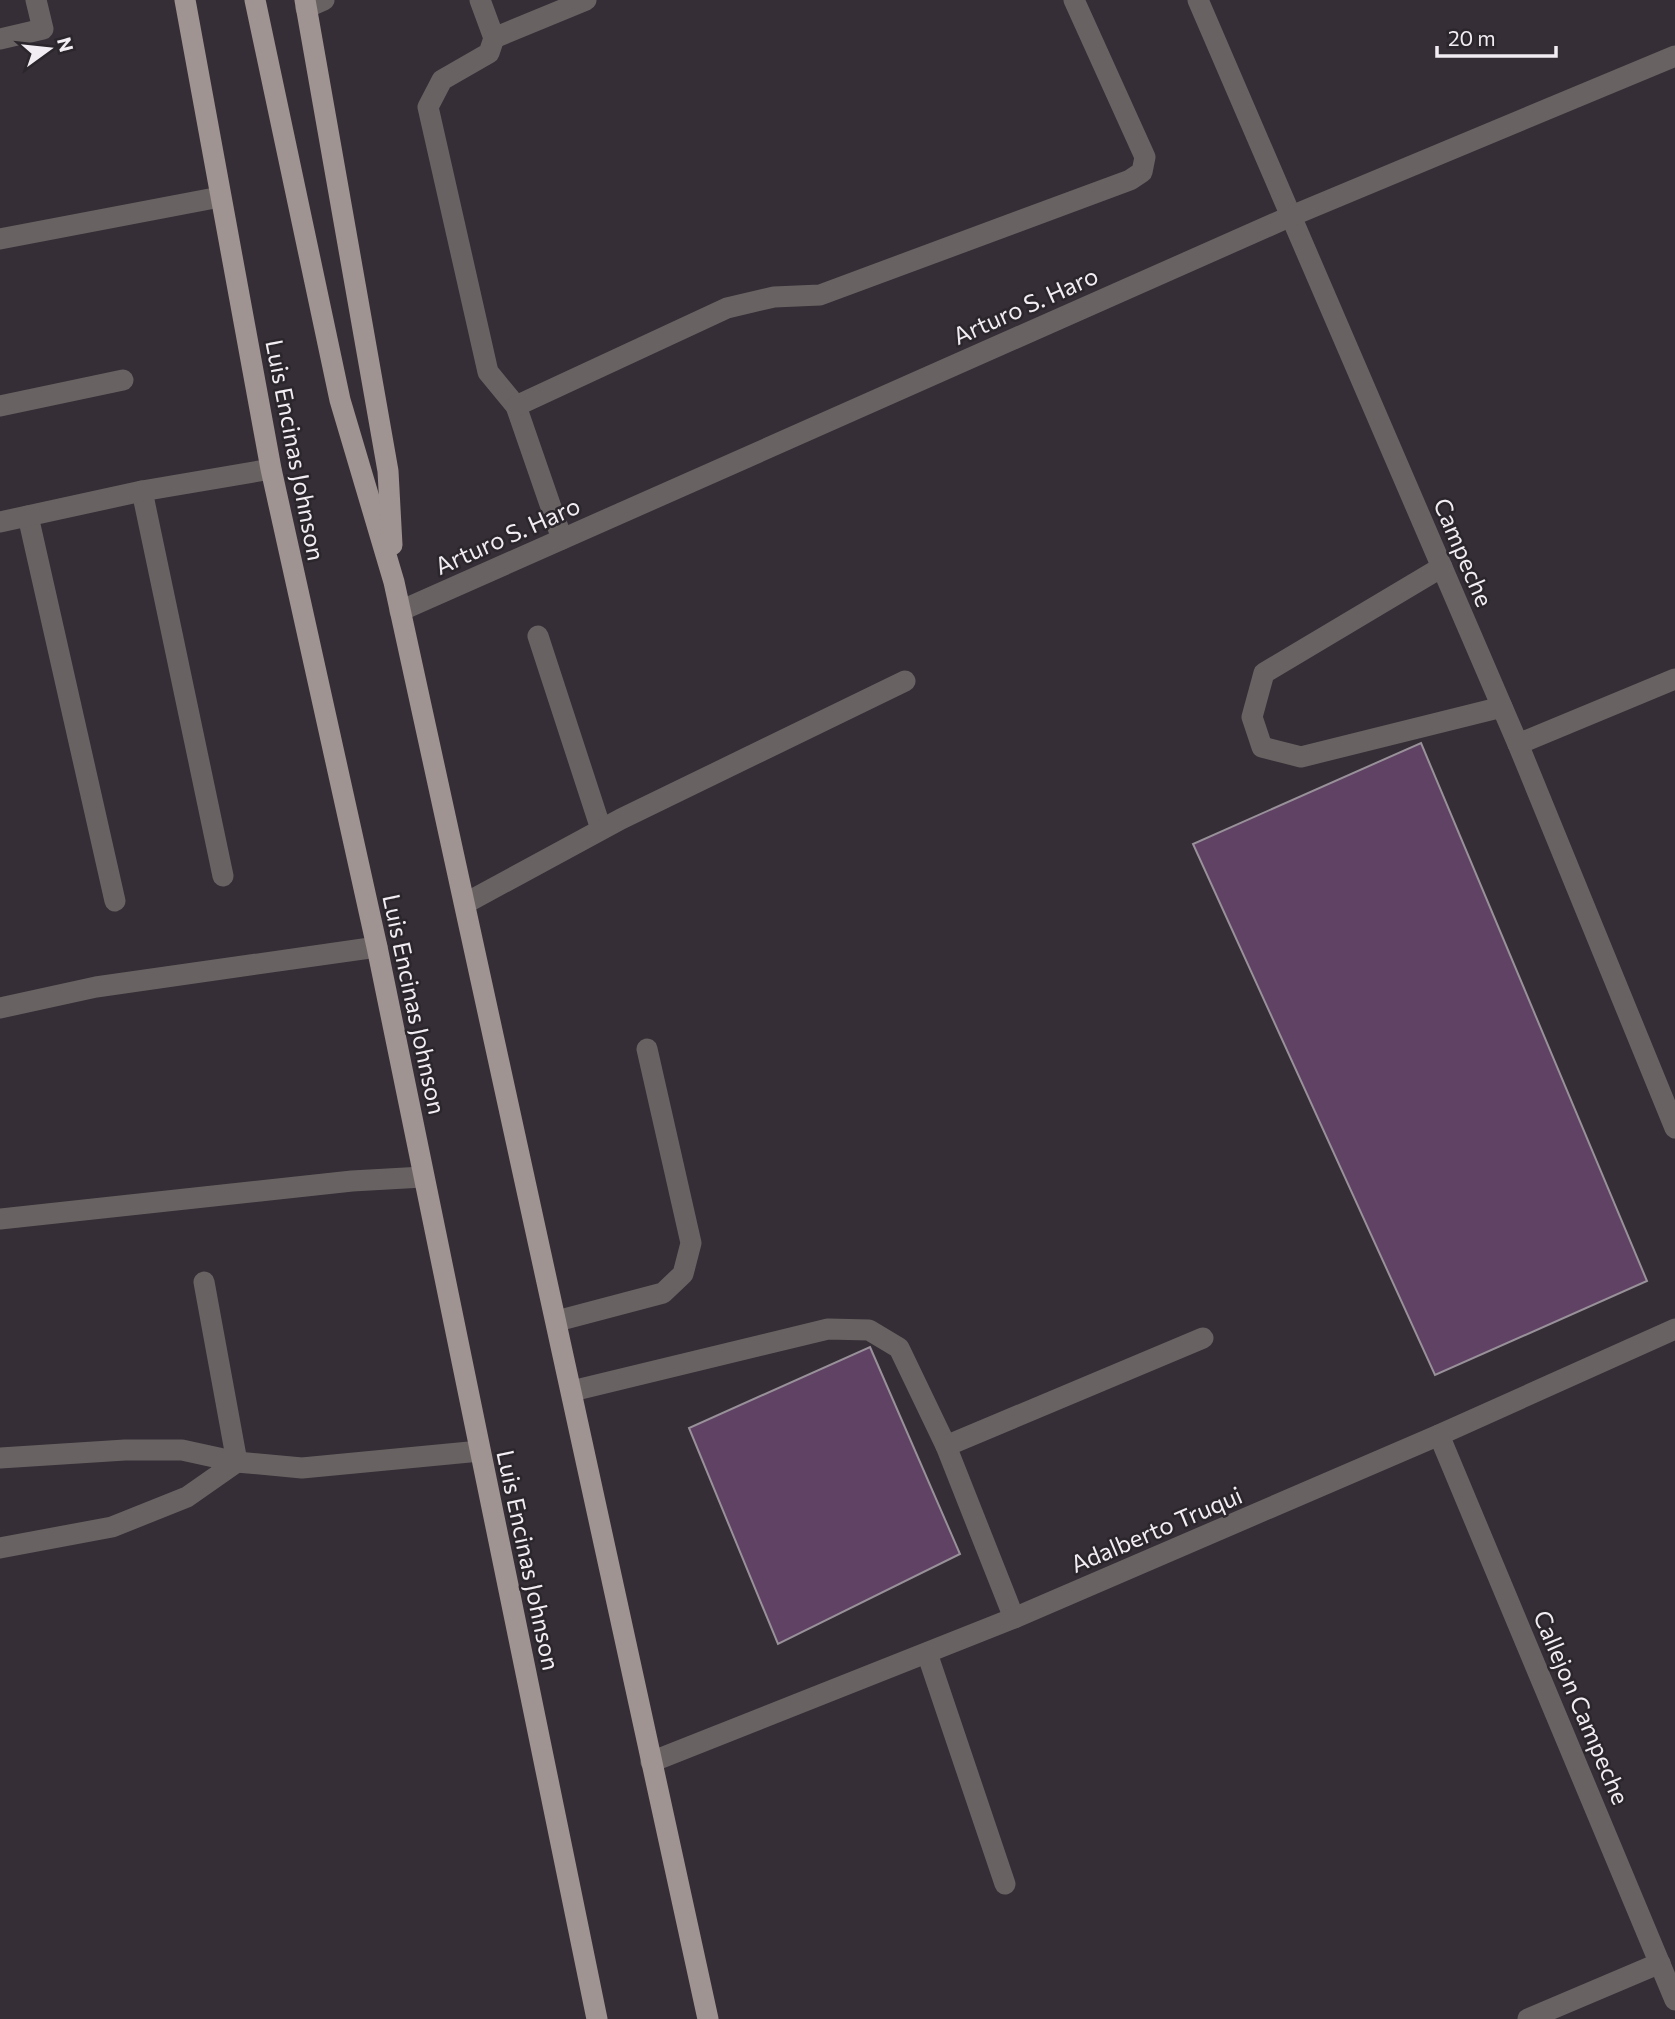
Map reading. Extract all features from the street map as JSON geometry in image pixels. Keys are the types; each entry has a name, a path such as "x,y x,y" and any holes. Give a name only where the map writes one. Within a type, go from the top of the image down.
{"main road":[{"path":"255,0 340,400 394,582 708,2019"},
{"path":"311,3 388,471 394,582"},
{"name":"Luis Encinas Johnson","path":"186,5 271,469 377,947 597,2019"}],"street":[{"path":"0,39 43,29 36,0"},
{"path":"480,0 494,38 489,53 442,80 428,107 488,372 516,406 562,539"},
{"path":"494,38 586,0"},
{"path":"516,406 727,308 774,298 820,295 1130,180 1142,172 1145,156 1074,0"},
{"name":"Campeche","path":"1198,0 1518,744 1675,1128"},
{"name":"Arturo S. Haro","path":"400,611 1289,216 1675,56"},
{"path":"0,239 220,197"},
{"path":"0,406 123,380"},
{"path":"0,522 142,491 271,469"},
{"path":"142,491 223,876"},
{"path":"28,516 115,901"},
{"path":"1442,567 1264,673 1252,717 1262,747 1301,757 1502,707"},
{"path":"538,636 601,829"},
{"path":"1518,744 1675,679"},
{"path":"466,904 601,829 905,681"},
{"path":"0,1008 96,987 377,947"},
{"path":"557,1321 663,1293 683,1274 691,1243 647,1049"},
{"path":"0,1219 352,1181 424,1177"},
{"path":"204,1282 237,1462"},
{"path":"572,1391 828,1328 869,1330 899,1348 946,1446 1014,1618"},
{"name":"Adalberto Truqui","path":"652,1762 1014,1618 1439,1435 1675,1329"},
{"path":"946,1446 1203,1338"},
{"name":"Callejon Campeche","path":"1439,1435 1667,1960 1675,2000"},
{"path":"0,1458 125,1450 182,1450 237,1462 302,1468 480,1451"},
{"path":"0,1548 112,1527 187,1497 237,1462"},
{"path":"927,1653 1005,1884"},
{"path":"1528,2019 1667,1960"}],"building":[{"path":"1421,743 1647,1281 1435,1375 1193,844"},
{"path":"870,1347 960,1554 778,1644 689,1428"}]}
